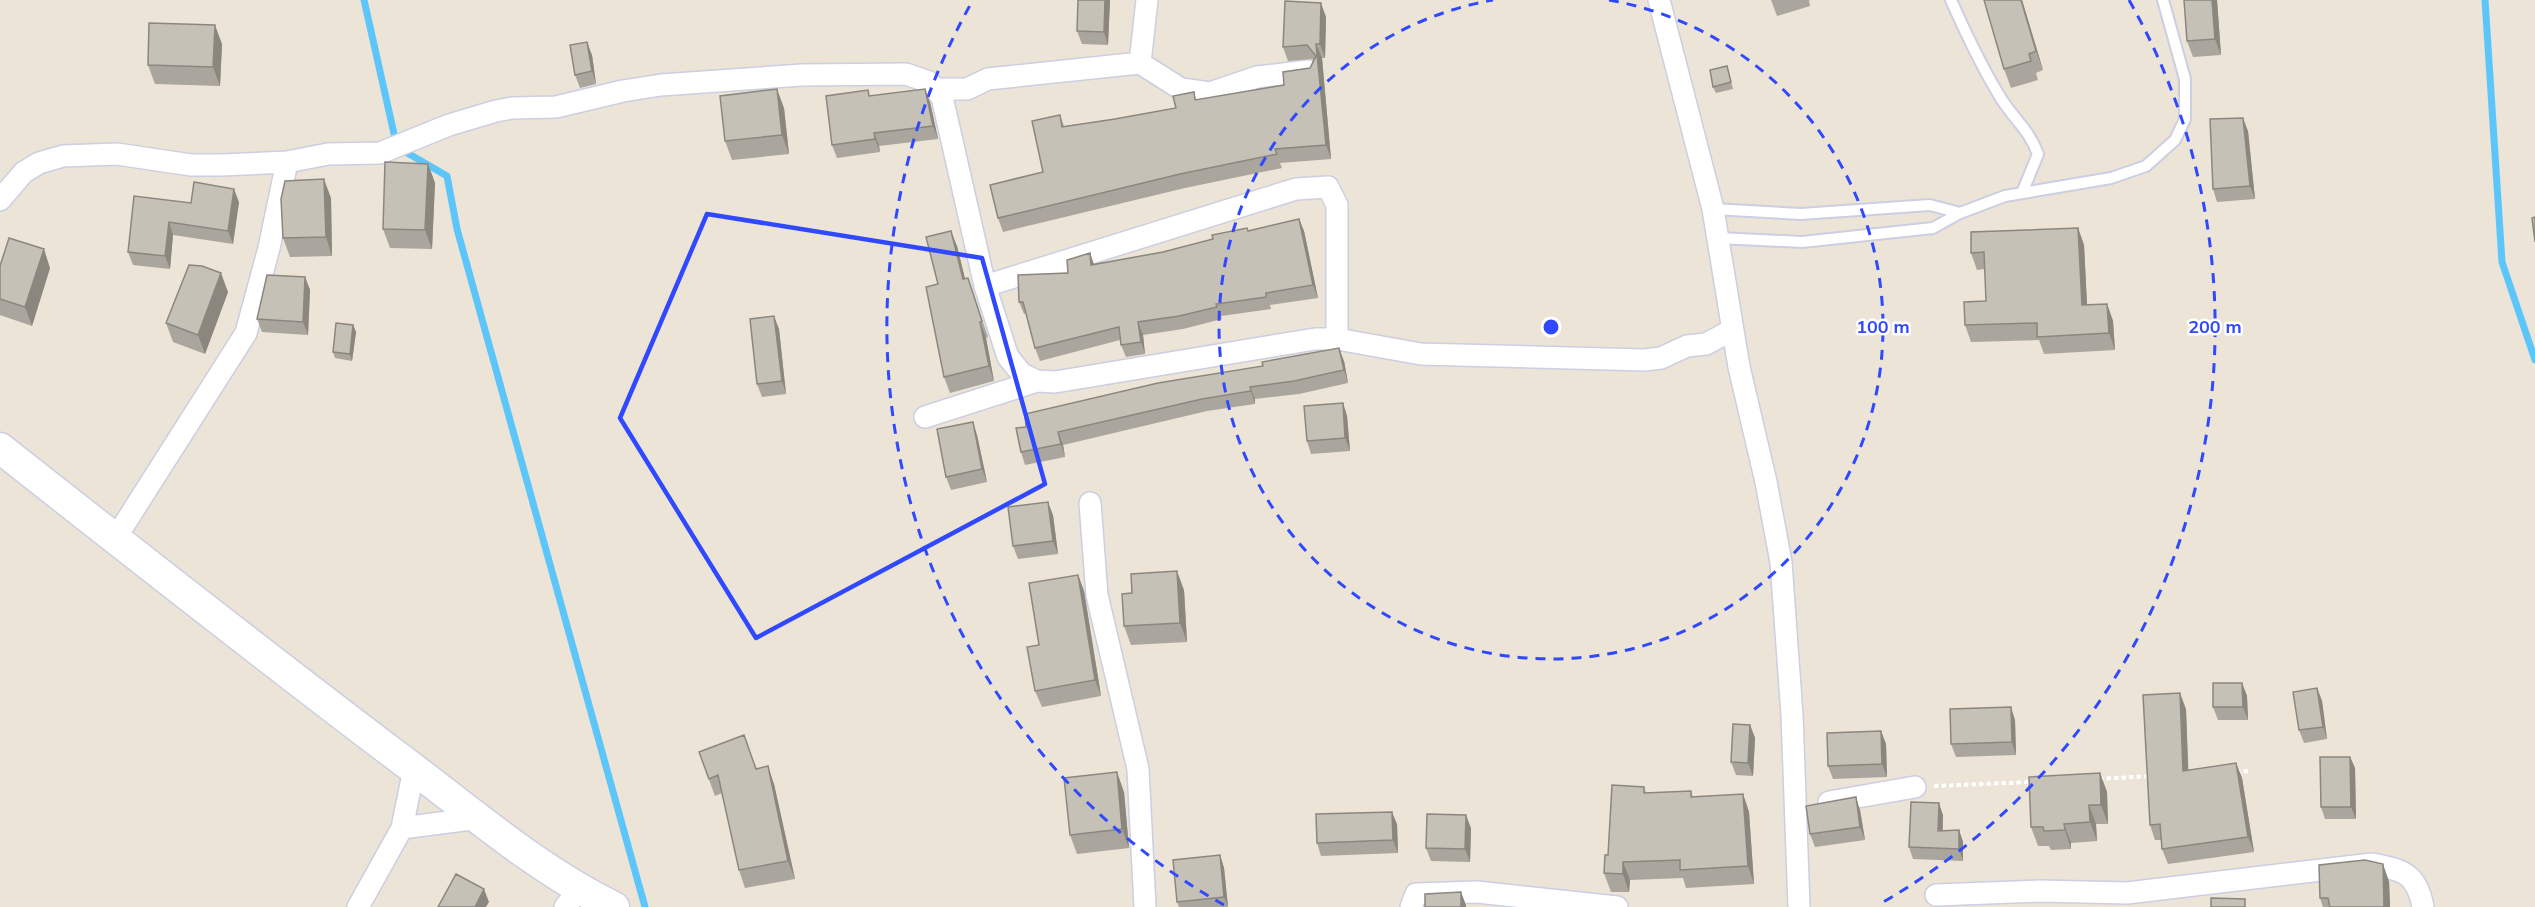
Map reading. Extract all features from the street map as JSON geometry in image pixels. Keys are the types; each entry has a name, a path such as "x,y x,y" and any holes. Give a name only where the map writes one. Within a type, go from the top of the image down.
{"main road":[{"path":"0,448 479,818 572,899 614,907"}],"street":[{"path":"1140,63 1147,0"},
{"path":"1659,0 1713,208 1732,330 1781,562 1796,809 1799,907"},
{"path":"936,89 967,89 988,79 1140,63 1181,89 1210,93 1257,77 1308,71"},
{"path":"0,200 24,172 39,163 63,156 117,154 191,165 287,162 328,154 380,153 449,125 504,110 556,107 622,91 662,85 802,75 906,74 929,82 936,89 946,111 985,286 1008,357 1022,374 1037,381"},
{"path":"115,539 246,333 269,248 287,162"},
{"path":"985,286 1296,189 1328,187 1337,205 1337,339"},
{"path":"926,417 1037,381 1055,382 1315,339 1337,339 1421,354 1644,360 1661,358 1687,346 1706,344 1732,330"},
{"path":"1090,504 1097,596 1138,769 1145,907"},
{"path":"358,907 402,828 414,769"},
{"path":"1796,809 1915,787"},
{"path":"402,828 479,818"},
{"path":"1936,895 2040,891 2127,893 2372,864 2402,872 2419,887 2423,907"},
{"path":"1411,907 1416,894 1477,892 1617,907"}],"lane":[{"path":"1951,0 1970,44 2003,102 2031,135 2038,154 2022,193"},
{"path":"1718,238 1802,242 1934,228 1960,213 2022,193 2111,178 2146,166 2175,140 2185,119 2185,79 2163,0"},
{"path":"1713,208 1801,214 1930,205 1960,213"}],"path":[{"path":"2226,772 2249,771"},
{"path":"2098,779 2156,776"},
{"path":"1915,787 2040,782"}],"highlighted area":[{"path":"707,214 982,258 1045,484 756,638 620,418"}],"building":[{"path":"1078,0 1105,0 1104,32 1077,31"},
{"path":"1984,0 2021,0 2036,51 2029,54 2031,61 2004,69"},
{"path":"2184,0 2212,0 2215,39 2187,41"},
{"path":"1285,1 1321,3 1320,44 1316,44 1326,145 1275,149 1277,154 1180,174 998,218 990,185 1043,172 1032,121 1060,115 1062,127 1176,108 1173,96 1194,92 1195,100 1284,85 1283,72 1310,68 1316,56 1307,45 1283,47"},
{"path":"149,23 215,25 213,67 148,65"},
{"path":"587,42 592,71 575,75 570,45"},
{"path":"1727,66 1731,82 1713,87 1710,70"},
{"path":"777,89 782,135 725,141 720,96"},
{"path":"925,89 933,126 874,133 875,139 832,145 826,96 868,90 869,96"},
{"path":"2243,118 2250,186 2213,189 2210,119"},
{"path":"385,162 428,164 425,230 383,229"},
{"path":"324,179 326,237 283,238 281,199 285,181"},
{"path":"194,182 234,189 228,231 169,222 165,256 128,252 134,196 191,203"},
{"path":"2535,217 2535,242 2532,218"},
{"path":"1299,219 1313,285 1266,293 1266,297 1216,304 1217,307 1179,316 1138,322 1141,342 1121,345 1119,327 1035,348 1023,302 1019,302 1018,275 1068,273 1067,260 1090,253 1091,265 1163,252 1213,239 1212,235 1247,228 1248,231"},
{"path":"2078,228 2082,305 2107,304 2109,333 2037,337 2037,323 1965,325 1964,302 1986,301 1984,252 1971,253 1971,232"},
{"path":"951,231 963,279 968,278 982,321 980,322 989,366 944,377 926,287 938,284 926,237"},
{"path":"9,238 44,249 25,307 0,299 0,266"},
{"path":"189,265 202,266 221,273 198,335 166,323"},
{"path":"267,275 305,277 303,322 257,319"},
{"path":"774,316 782,381 757,384 750,319"},
{"path":"336,323 353,325 350,354 333,352"},
{"path":"1339,348 1344,370 1294,381 1250,387 1251,391 1202,399 1058,432 1061,444 1021,452 1016,428 1026,427 1025,414 1158,383 1263,366 1262,362"},
{"path":"1343,403 1345,438 1307,441 1304,406"},
{"path":"973,422 982,469 946,477 937,429"},
{"path":"1048,502 1053,541 1013,546 1008,507"},
{"path":"1177,571 1180,623 1124,626 1122,594 1132,593 1131,574"},
{"path":"1078,575 1095,680 1035,691 1027,647 1039,645 1029,583"},
{"path":"2213,683 2242,683 2243,707 2213,707"},
{"path":"2317,688 2323,727 2299,730 2293,692"},
{"path":"2180,693 2183,771 2236,763 2248,837 2162,849 2160,824 2150,825 2143,695"},
{"path":"2011,707 2012,742 1951,744 1950,709"},
{"path":"1733,724 1750,725 1748,763 1731,762"},
{"path":"1881,731 1882,764 1828,766 1827,733"},
{"path":"744,735 756,769 768,766 788,861 739,870 718,775 709,779 699,752"},
{"path":"2320,757 2350,757 2351,807 2321,807"},
{"path":"1117,772 1122,829 1070,835 1064,778"},
{"path":"2100,773 2101,805 2089,805 2090,822 2064,824 2065,830 2044,831 2043,827 2031,827 2029,777"},
{"path":"1612,785 1644,787 1644,793 1691,791 1691,797 1743,794 1748,866 1680,870 1680,860 1623,862 1623,874 1604,873 1605,855 1608,855"},
{"path":"1856,797 1860,827 1810,834 1806,806"},
{"path":"1911,802 1939,803 1938,831 1959,830 1959,849 1909,847"},
{"path":"1392,812 1393,840 1317,843 1316,814"},
{"path":"1427,814 1466,815 1465,849 1426,848"},
{"path":"1220,855 1224,897 1177,902 1173,860"},
{"path":"2365,860 2383,864 2384,907 2330,907 2328,898 2320,898 2319,865"},
{"path":"456,874 484,889 475,907 438,907"},
{"path":"1461,892 1461,907 1425,907 1425,894"},
{"path":"2211,898 2245,899 2245,907 2211,907"}],"waterway":[{"path":"364,0 397,147 447,176 457,229 645,907"},
{"path":"2485,0 2502,262 2535,360"}]}
